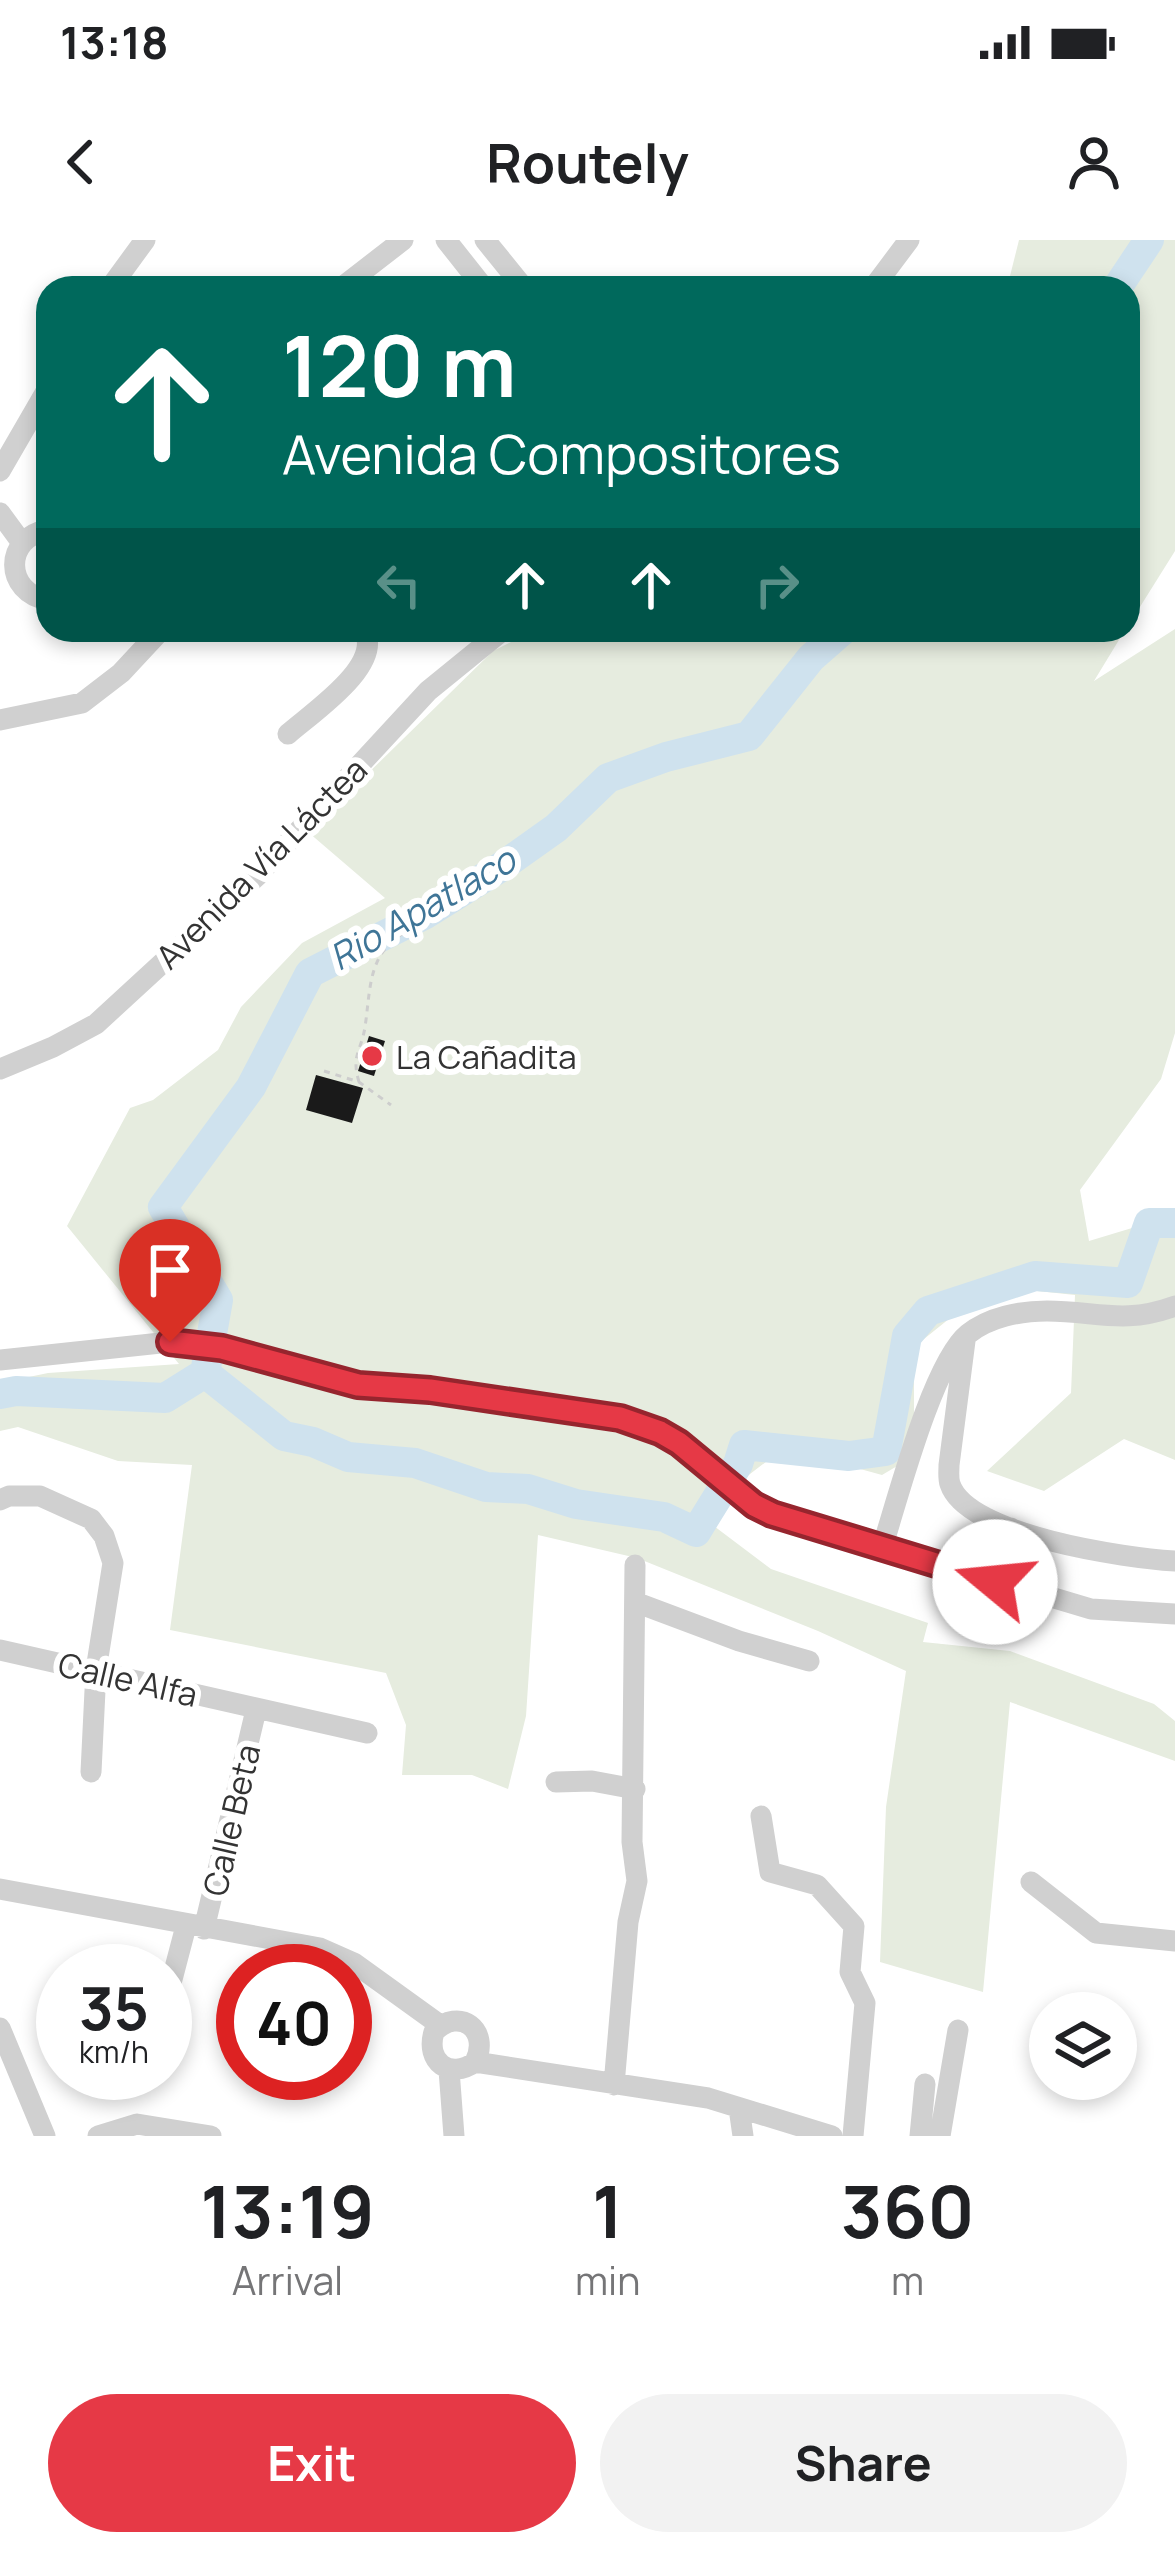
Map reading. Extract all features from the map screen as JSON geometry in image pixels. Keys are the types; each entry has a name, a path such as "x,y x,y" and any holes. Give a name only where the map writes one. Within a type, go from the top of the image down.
{"street":[{"path":"119,276 145,240"},
{"path":"357,276 404,240"},
{"path":"446,240 474,276"},
{"path":"485,240 514,276"},
{"path":"882,276 909,240"},
{"path":"0,471 36,409"},
{"path":"0,513 22,543"},
{"path":"9,587 22,543 36,534"},
{"path":"0,720 82,703 121,673 150,642"},
{"path":"288,734 366,660 369,642"},
{"name":"Avenida Vía Láctea","path":"0,1069 96,1024 257,876 428,691 485,642"},
{"path":"882,1548 939,1371 966,1335 1012,1313 1050,1311 1118,1319 1175,1306"},
{"path":"966,1335 950,1484 959,1497 1004,1526 1078,1550 1175,1561"},
{"path":"0,1360 170,1342 268,1359 358,1385 447,1392 620,1418 660,1432 772,1514 1090,1609 1175,1614"},
{"path":"0,1500 40,1496 91,1519 104,1536 112,1563 95,1670 91,1772"},
{"path":"987,1580 1004,1526"},
{"path":"614,2085 628,1922 637,1881 632,1842 635,1565"},
{"path":"635,1602 808,1661"},
{"name":"Calle Alfa","path":"0,1650 368,1733"},
{"name":"Calle Beta","path":"189,1944 256,1710"},
{"path":"556,1782 592,1781 635,1789"},
{"path":"761,1816 770,1872 818,1886 854,1926 850,1972 865,2003 853,2136"},
{"path":"1031,1882 1096,1933 1175,1941"},
{"path":"0,1888 320,1948 355,1963 440,2025"},
{"path":"476,2062 481,2038 474,2027 464,2020 440,2025 431,2050 440,2066 448,2069 463,2069 476,2062 708,2098 832,2136"},
{"path":"0,2028 45,2136"},
{"path":"940,2136 958,2030"},
{"path":"448,2069 452,2136"},
{"path":"920,2136 925,2084"},
{"path":"739,2108 743,2136"},
{"path":"98,2136 137,2123 211,2136"}],"path":[{"path":"359,1082 353,1062 364,1030 374,965 383,949 409,930"},
{"path":"324,1071 359,1082 391,1105"}],"shaded area":[{"path":"1019,240 1175,240 1175,551 1140,607 1140,276 1010,276"},
{"path":"1175,629 1175,1033 1161,1079 1080,1190 1089,1241 1175,1215 1175,1460 1124,1439 1044,1491 987,1471 1071,1393 1075,1295 990,1286 914,1347 914,1456 882,1475 784,1448 698,1514 771,1569 928,1623 923,1642 1010,1651 1154,1704 1175,1721 1175,1761 1010,1702 983,1992 880,1962 886,1807 906,1671 637,1558 538,1535 526,1716 508,1789 472,1775 402,1775 406,1725 386,1673 170,1630 192,1465 118,1461 18,1427 0,1431 0,1383 48,1373 179,1364 67,1226 130,1108 153,1100 218,1050 241,1007 302,943 385,898 308,832 493,651 511,642 1118,642 1094,681"}],"building":[{"name":"La Cañadita","path":"369,1036 385,1041 374,1076 358,1071"},
{"path":"316,1075 363,1088 352,1123 306,1110"}],"waterway":[{"name":"Rio Apatlaco","path":"1125,276 1149,240"},
{"name":"Rio Apatlaco","path":"0,1394 165,1398 205,1373 218,1300 163,1207 251,1087 310,973 424,915 501,867 556,828 608,778 749,736 829,642"},
{"path":"205,1373 284,1436 348,1457 415,1463 486,1487 528,1489 576,1504 664,1517 696,1532 738,1464 744,1445 849,1456 886,1451 907,1336 928,1311 1035,1276 1128,1283 1149,1223 1175,1223"}],"place":[{"name":"La Cañadita","path":"372,1056"}],"route":[{"path":"170,1342 222,1348 358,1385 464,1394 641,1424 679,1443 754,1505 772,1514 995,1582"}]}
